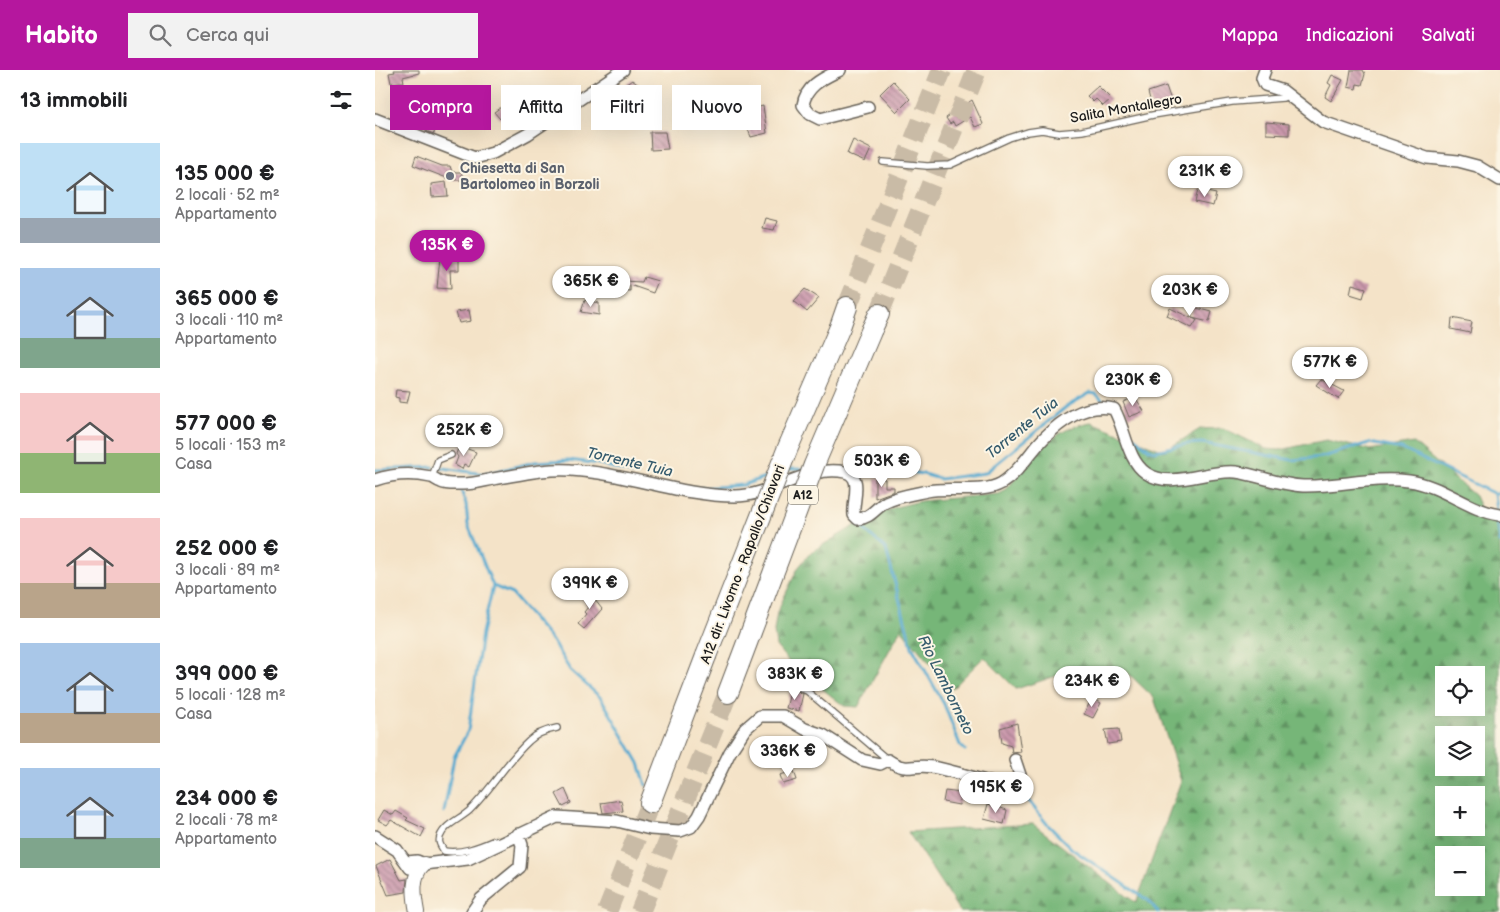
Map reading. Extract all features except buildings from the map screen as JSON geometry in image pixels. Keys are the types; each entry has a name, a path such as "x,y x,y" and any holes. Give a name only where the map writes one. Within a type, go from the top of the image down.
{"highway":[{"name":"A12 dir. Livorno - Rapallo/Chiavari","path":"650,803 787,450 847,307"},
{"name":"A12","path":"728,693 814,465 875,322"}],"street":[{"path":"375,119 475,158 493,153 528,134 623,70"},
{"path":"840,70 822,78 809,88 803,104 810,114 820,119 868,108"},
{"path":"1265,70 1262,78 1265,85 1283,91 1323,122 1427,158 1458,161 1477,166 1500,180"},
{"path":"375,480 398,474 433,477 442,483 466,484 551,470 572,470 608,474 687,492 736,496 751,494 823,471 847,472 853,476 856,483 853,515 858,519 866,519 885,503 908,495 933,490 984,488 1002,483 1044,438 1067,419 1090,407 1103,406 1114,409 1129,448 1145,472 1159,478 1236,472 1303,486 1378,480 1407,480 1433,485 1482,512 1500,515"},
{"path":"407,862 417,861 424,864 467,859 557,816 617,821 650,828 681,831 691,827 731,752 745,730 760,716 783,716 805,729 823,735 862,760 880,764 888,760 899,768 932,767 1011,788 1023,784 1015,760"},
{"path":"472,912 481,898 520,867 522,845 517,834"},
{"path":"375,836 397,850 407,862 415,878"},
{"path":"417,912 415,878 417,870 424,864"}],"lane":[{"name":"Salita Montallegro","path":"883,162 927,166 951,164 1009,138 1028,132 1042,130 1059,133 1082,131 1153,114 1232,102 1275,100 1283,98 1283,91"},
{"path":"433,477 438,460 451,454"},
{"path":"785,681 807,691 888,760"},
{"path":"501,842 496,840 476,848 451,852 444,851 440,845 441,836 448,827 461,819 483,797 504,766 530,739 545,731 557,728"}],"green space":[{"path":"1091,422 1164,451 1200,429 1223,428 1266,449 1280,450 1326,440 1370,450 1414,443 1475,496 1482,512 1500,523 1500,912 960,912 908,832 1033,824 1136,903 1181,781 1154,698 1125,670 1090,684 1062,674 1016,689 984,657 952,689 901,629 858,707 844,706 790,663 776,646 774,631 777,612 798,568 811,552 866,519 896,507 921,501 999,494 1005,491 1042,448 1063,432"}],"waterway":[{"name":"Torrente Tuia","path":"849,469 880,467 923,474 940,479 985,473 1066,407 1090,393 1096,394 1107,404"},
{"name":"Torrente Tuia","path":"1126,431 1149,449 1155,451 1186,444 1202,443 1292,460 1322,457 1369,443 1402,449 1495,494 1500,493"},
{"name":"Torrente Tuia","path":"437,467 484,474 535,462 569,460 600,464 637,475"},
{"name":"Torrente Tuia","path":"375,470 433,467"},
{"name":"Torrente Tuia","path":"786,469 805,469"},
{"name":"Torrente Tuia","path":"702,488 743,485 768,476"},
{"path":"444,812 454,757 468,731 482,633 493,586 468,525 466,504 460,487"},
{"path":"1495,494 1497,510"},
{"path":"1497,517 1500,543"},
{"name":"Rio Lamborneto","path":"857,523 886,549 912,647 944,704 960,745 965,750"},
{"path":"493,586 512,594 552,641 570,670 601,698 639,763 646,785"},
{"name":"Rio Lamborneto","path":"1019,789 1047,824 1072,849 1149,901 1158,912"}],"tunnel":[{"path":"847,307 942,70"},
{"path":"879,314 977,70"},
{"path":"640,912 728,693"},
{"path":"607,912 650,803"}],"place":[{"name":"Chiesetta di San Bartolomeo in Borzoli","path":"450,176"}]}
